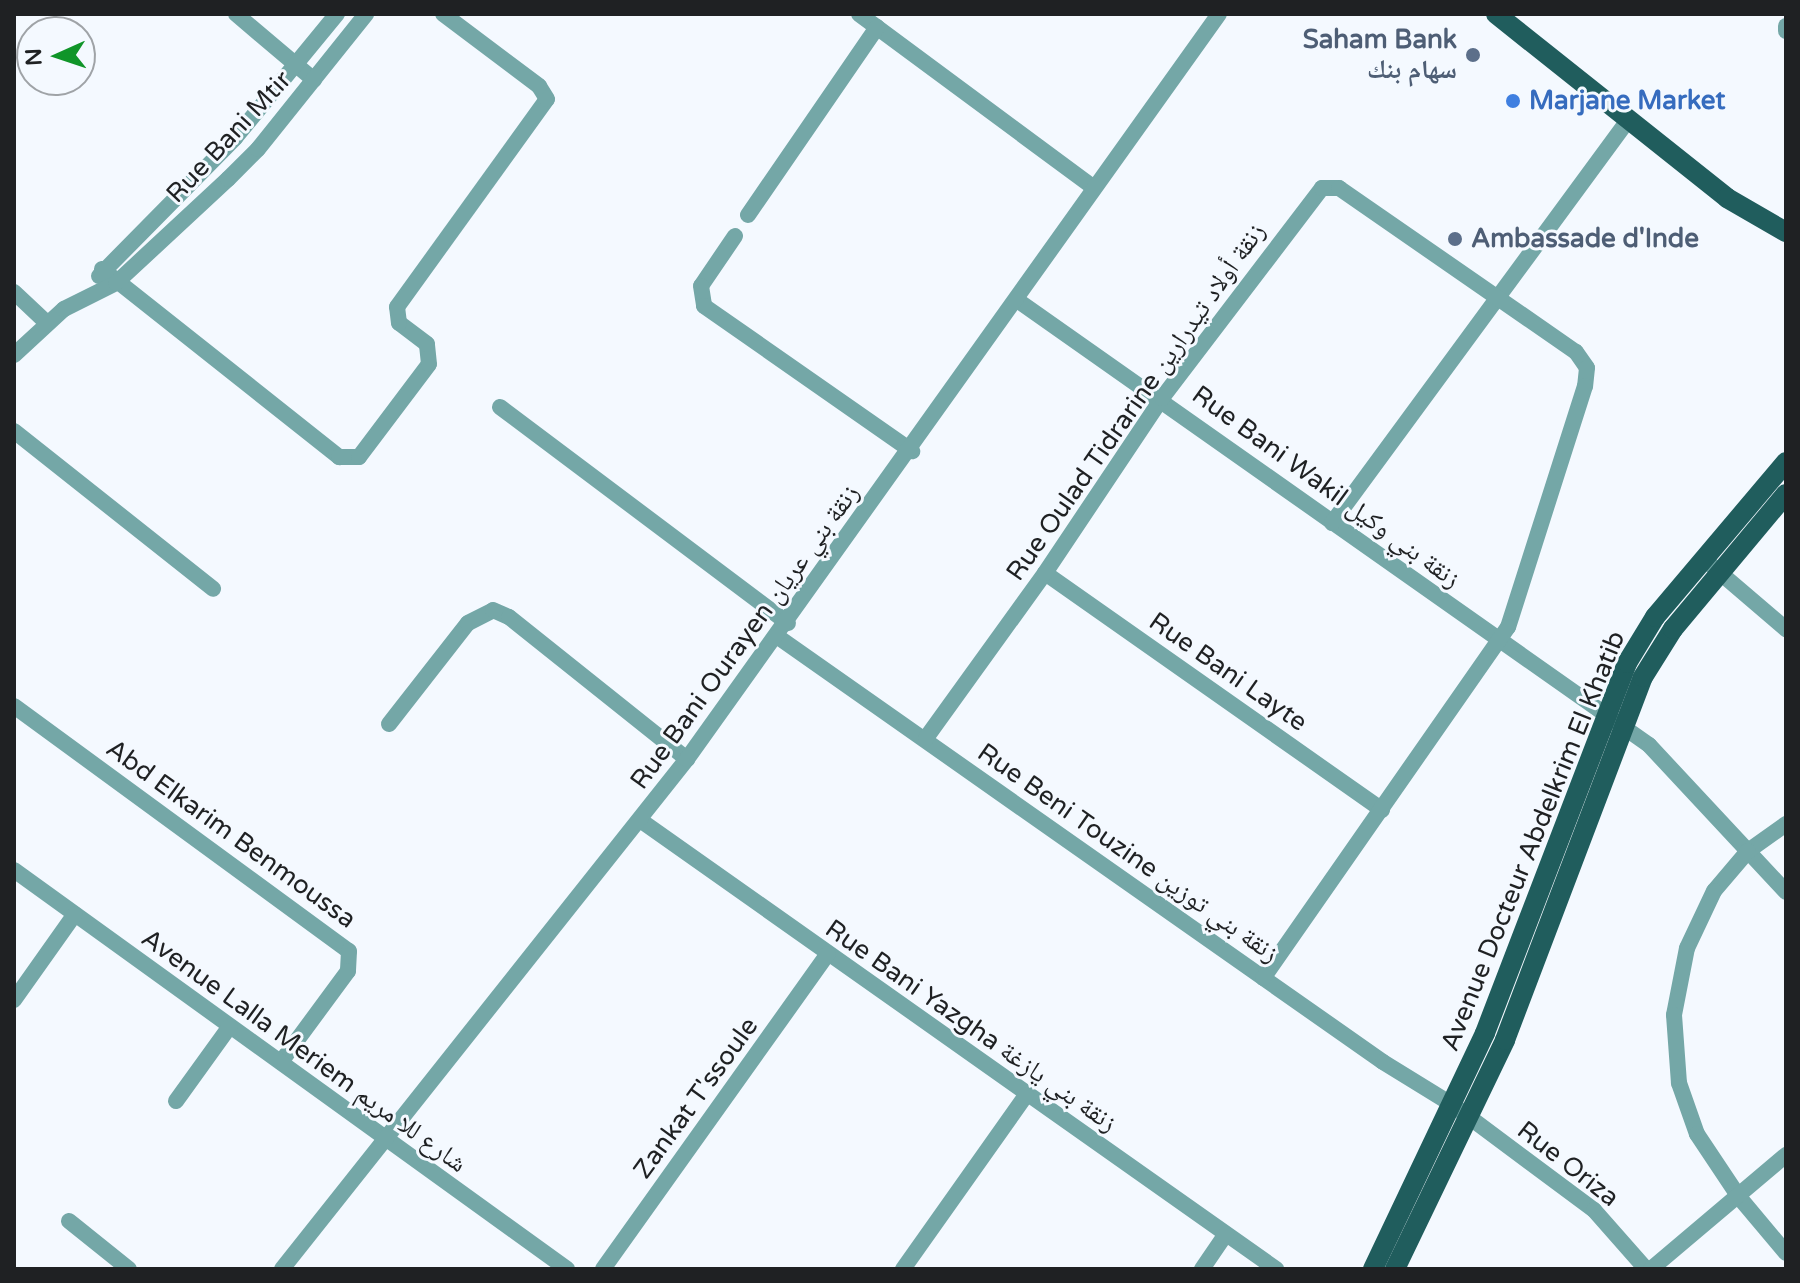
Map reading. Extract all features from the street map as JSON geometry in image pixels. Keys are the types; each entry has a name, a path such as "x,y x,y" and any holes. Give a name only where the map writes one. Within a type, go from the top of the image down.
{"main road":[{"path":"1496,14 1765,223 1786,247"},
{"path":"1765,223 1786,232"},
{"name":"Avenue Docteur Abdelkrim El Khatib","path":"1373,1269 1453,1105 1518,952 1606,714 1639,639 1702,559 1786,462"},
{"name":"Avenue Docteur Abdelkrim El Khatib","path":"1395,1269 1471,1119 1656,653 1786,494"}],"street":[{"path":"236,14 314,80"},
{"name":"Rue Bani Mtir","path":"102,269 235,138 337,14"},
{"name":"Rue Bani Mtir","path":"14,355 47,323 91,294 116,283 258,149 366,14"},
{"path":"91,294 102,269 339,457 359,457 429,364 427,344 399,323 397,307 547,99 539,86 443,14"},
{"path":"859,14 1094,188"},
{"name":"Rue Bani Ourayen زنقة بني عريان","path":"282,1269 640,820 778,637 912,451 1215,15"},
{"path":"748,215 877,27"},
{"path":"1332,523 1493,298 1629,119"},
{"name":"Rue Oulad Tidrarine زنقة أولاد تيدرارين","path":"926,738 1045,573 1162,398 1312,195 1326,186 1339,188 1493,298 1576,352 1587,368 1519,600 1500,641 1263,978"},
{"path":"735,236 701,286 704,306 912,451"},
{"path":"14,292 47,323"},
{"name":"Rue Bani Wakil زنقة بني وكيل","path":"1017,300 1162,398 1332,523 1625,727 1669,763 1786,892"},
{"path":"500,407 788,623"},
{"path":"14,431 213,589"},
{"path":"1702,559 1786,629"},
{"name":"Rue Bani Layte","path":"1045,573 1382,810"},
{"path":"389,724 468,623 493,610 509,617 687,759"},
{"name":"Rue Beni Touzine زنقة بني توزين","path":"778,637 926,738 1263,978 1453,1105"},
{"name":"Abd Elkarim Benmoussa","path":"14,706 349,951 348,971 281,1062"},
{"name":"Rue Bani Yazgha زنقة بني يازغة","path":"640,820 1276,1269"},
{"path":"1786,824 1748,851 1699,917 1687,948 1674,1015 1686,1108 1707,1153 1786,1253"},
{"name":"Avenue Lalla Meriem شارع للا مريم","path":"14,870 567,1269"},
{"path":"14,1000 75,914"},
{"name":"Zankat T'ssoule","path":"603,1269 828,954"},
{"path":"176,1101 230,1026"},
{"path":"903,1269 1026,1095"},
{"name":"Rue Oriza","path":"1453,1105 1594,1210 1649,1269"},
{"path":"1649,1269 1786,1155"},
{"path":"69,1221 129,1269"},
{"path":"1202,1269 1226,1234"}],"place":[{"name":"Saham Bank سهام بنك","path":"1473,55"},
{"name":"Marjane Market","path":"1513,101"},
{"name":"Ambassade d'Inde","path":"1455,239"}]}
